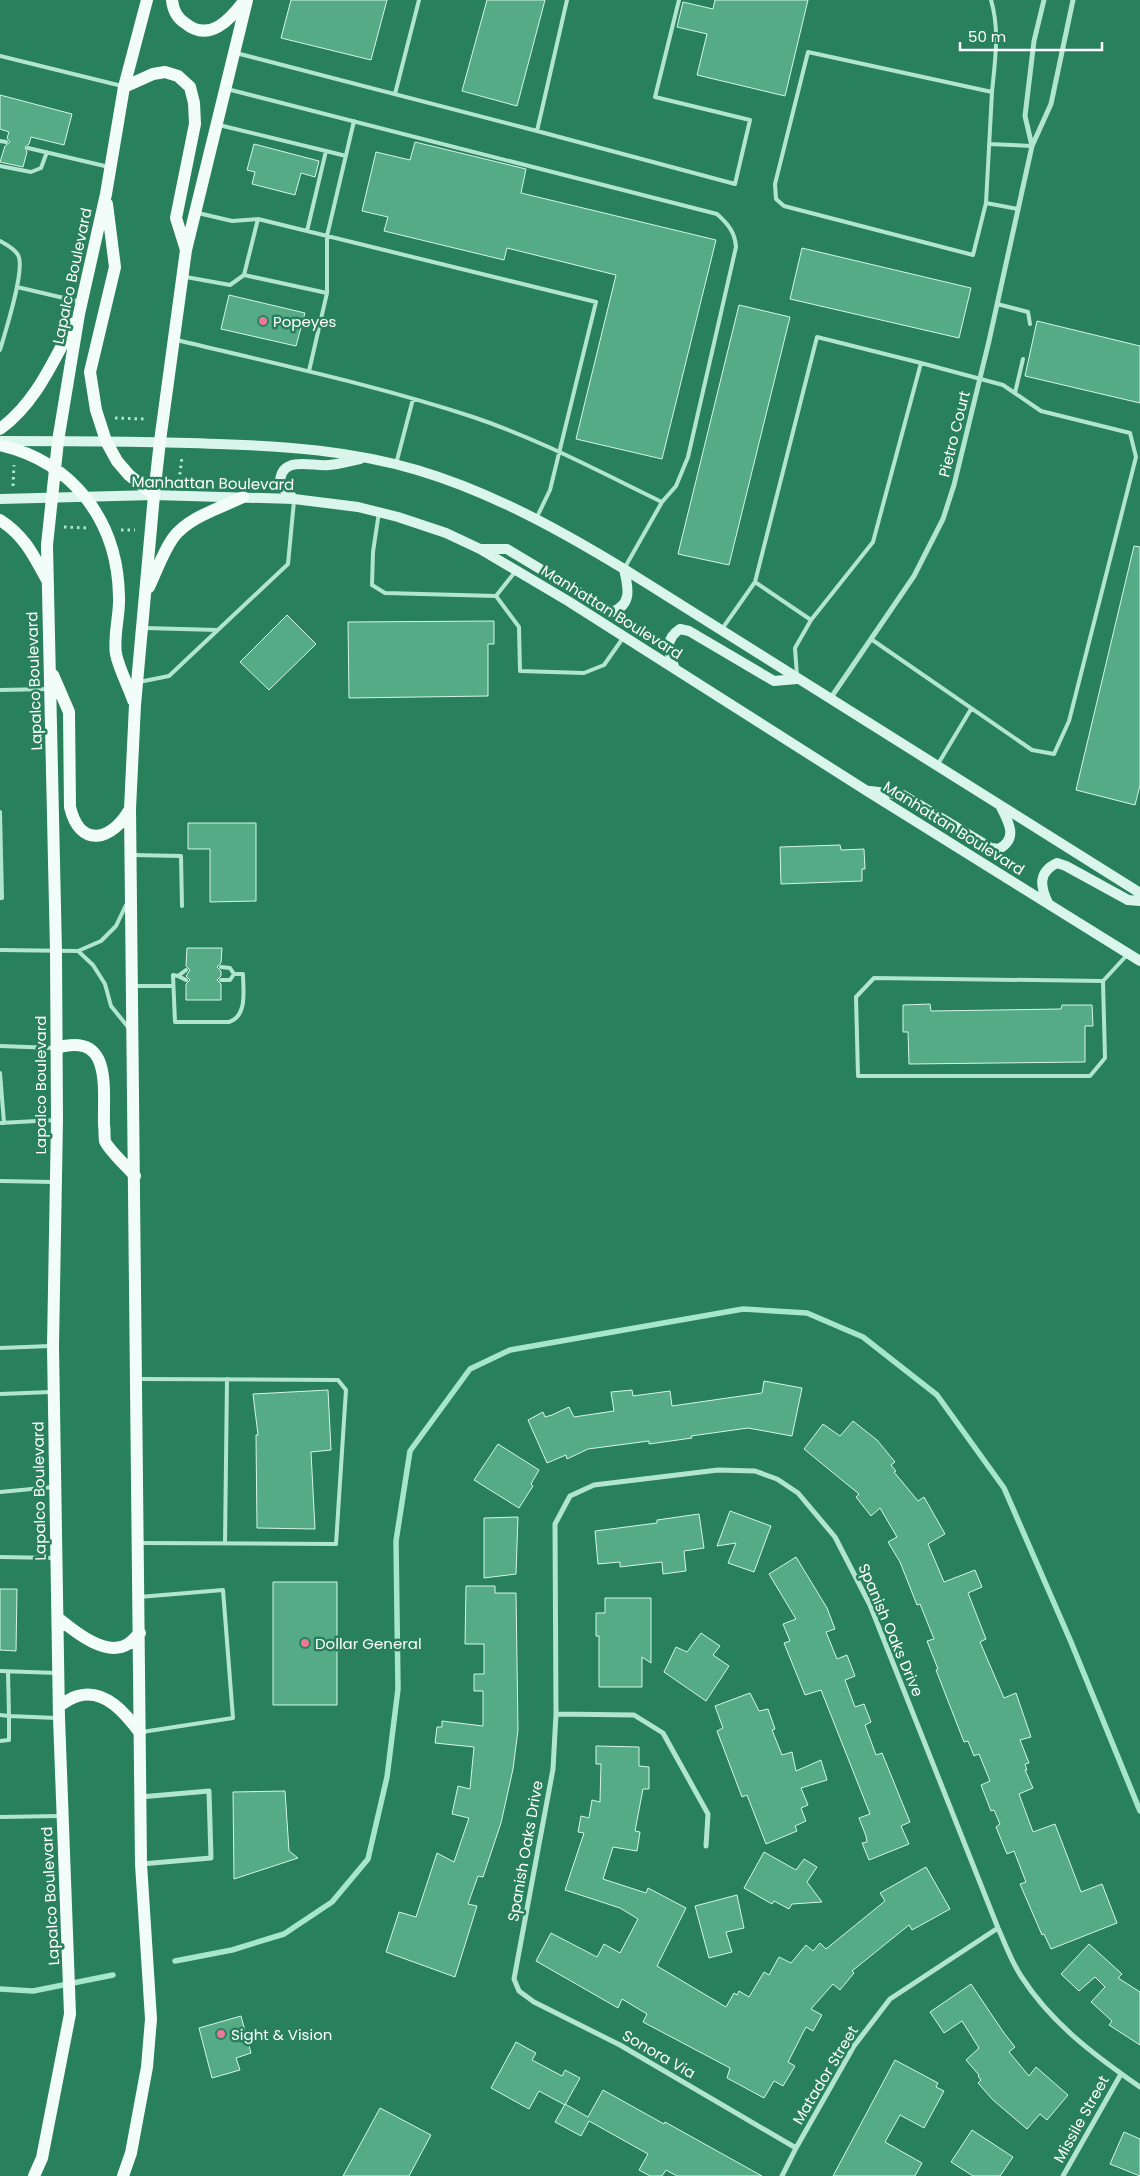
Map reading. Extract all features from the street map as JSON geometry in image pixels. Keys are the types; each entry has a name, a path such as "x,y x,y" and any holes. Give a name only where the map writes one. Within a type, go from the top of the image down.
{"main road":[{"name":"Lapalco Boulevard","path":"34,2176 42,2158 70,2014 70,1962 62,1816 52,1346 57,1120 56,952 47,545 58,441 80,308 106,194 124,87 147,0"},
{"path":"172,0 178,18 190,28 205,32 218,28 231,19 246,0"},
{"path":"124,2176 131,2153 147,2067 151,2019 141,1864 140,1797 140,1633 130,855 130,809 135,705 160,441 186,250 246,0"},
{"path":"124,87 154,74 166,72 178,76 190,87 194,103 195,124 176,218 186,250"},
{"path":"106,194 115,267 90,372 96,410 106,441 117,461 129,475 154,495"},
{"path":"0,429 20,413 32,398 80,308"},
{"path":"0,445 30,454 56,468 70,480 85,497 112,544 117,568 119,598 116,653 135,705"},
{"path":"145,596 174,537 186,525 243,497"},
{"path":"0,520 10,526 24,539 47,580"},
{"path":"50,668 69,712 70,807 73,820 81,831 94,837 100,836 115,829 130,809"},
{"path":"56,1048 74,1043 82,1044 94,1050 102,1064 105,1141 135,1176"},
{"path":"58,1618 85,1639 119,1648 129,1644 140,1633"},
{"path":"60,1704 78,1695 95,1694 121,1708 140,1733"}],"street":[{"name":"Pietro Court","path":"1032,146 1025,116 1034,41 1044,0"},
{"name":"Pietro Court","path":"830,699 914,576 943,519 954,485 998,304 1032,146 1051,104 1073,0"},
{"path":"0,441 160,441 314,449 396,464 452,481 505,502 624,569 1140,894"},
{"path":"294,499 280,485 280,477 286,468 298,463 329,465 366,458"},
{"name":"Manhattan Boulevard","path":"0,499 154,495 294,499 358,507 446,533 480,548 517,570 1140,961"},
{"path":"480,548 507,549 612,612 624,604 628,597 629,590 624,569"},
{"path":"675,669 668,650 669,638 680,629 689,631 774,681 797,679"},
{"path":"867,791 903,795 991,848 999,849 1006,846 1010,839 1011,831 1009,822 1000,805"},
{"path":"1048,904 1042,889 1042,880 1044,872 1057,863 1128,900 1140,901"},
{"name":"Spanish Oaks Drive","path":"514,1979 553,1769 556,1714 555,1524 570,1496 594,1484 718,1470 755,1471 776,1479 798,1493 835,1537 870,1605 998,1928 1020,1975 1046,2010 1076,2040 1140,2087"},
{"path":"556,1714 634,1715 663,1733 708,1814 706,1846"},
{"path":"140,1797 209,1791 211,1858 141,1864"},
{"name":"Matador Street","path":"782,2176 854,2046 890,1999 998,1928"},
{"name":"Sonora Via","path":"514,1979 519,1991 534,2002 620,2045 796,2148"},
{"name":"Missile Street","path":"1063,2176 1121,2074"}],"lane":[{"path":"395,94 419,0"},
{"path":"537,131 567,0"},
{"path":"234,53 735,184 750,120 655,97 679,0"},
{"path":"991,0 995,12 996,49 986,203 973,255 784,206 776,199 775,184 808,52 992,92"},
{"path":"0,56 124,87"},
{"path":"226,89 716,214 728,223 735,236 736,247 688,457 676,486 662,502 624,569"},
{"path":"309,371 327,293 327,236 354,121"},
{"path":"217,125 346,156"},
{"path":"0,141 6,142"},
{"path":"989,144 1032,146"},
{"path":"28,148 110,167"},
{"path":"307,231 326,151"},
{"path":"0,166 32,172 42,168 47,152"},
{"path":"986,203 1018,209"},
{"path":"196,213 232,220 258,219 596,302 550,490 536,519"},
{"path":"183,276 230,285 244,274 258,219"},
{"path":"0,241 12,248 20,257 17,287 0,350"},
{"path":"244,274 327,293"},
{"path":"17,287 80,308"},
{"path":"998,304 1028,312 1030,324"},
{"path":"721,631 755,582 816,337 980,377 1003,385 1041,411 1130,433 1136,457 1069,721 1054,754 1032,750 871,639"},
{"path":"174,339 309,371 474,417 560,452 662,502"},
{"path":"1015,393 1022,359"},
{"path":"797,679 795,648 811,620 873,542 921,363"},
{"path":"396,464 413,399"},
{"path":"137,683 169,676 288,564 294,499"},
{"path":"379,512 373,552 372,586 385,593 496,596"},
{"path":"496,596 517,570"},
{"path":"755,582 811,620"},
{"path":"496,596 520,627 520,671 584,673 604,665 624,636"},
{"path":"142,628 218,630"},
{"path":"0,690 51,689"},
{"path":"937,766 972,709"},
{"path":"0,812 2,898 0,898"},
{"path":"130,855 181,856 182,906"},
{"path":"0,950 78,952 101,941 116,926 131,896"},
{"path":"78,952 93,965 105,984 111,1006 133,1033"},
{"path":"1103,981 874,978 856,997 858,1076 1090,1076 1105,1058 1103,981 1128,954"},
{"path":"221,968 230,968 234,974"},
{"path":"178,976 186,970"},
{"path":"221,980 230,980 234,974"},
{"path":"186,980 173,975 175,1022 230,1022 237,1017 242,1005 243,974 234,974"},
{"path":"132,986 174,986"},
{"path":"0,1046 56,1048"},
{"path":"0,1073 2,1123 57,1120"},
{"path":"0,1181 56,1182"},
{"path":"0,1348 52,1346"},
{"path":"137,1379 338,1380 346,1390 336,1544 139,1543"},
{"path":"225,1543 227,1379"},
{"path":"0,1394 54,1392"},
{"path":"0,1492 55,1487"},
{"path":"0,1557 57,1558"},
{"path":"139,1597 224,1590 233,1718 140,1733"},
{"path":"0,1671 59,1674"},
{"path":"0,1741 9,1740 8,1672"},
{"path":"0,1715 60,1718"},
{"path":"0,1817 62,1816"}],"path":[{"path":"107,417 146,419"},
{"path":"179,480 182,457"},
{"path":"13,489 12,473 14,465"},
{"path":"59,526 88,528"},
{"path":"118,530 136,530"}],"building":[{"path":"291,0 387,0 371,60 281,38"},
{"path":"487,0 545,0 517,106 462,91"},
{"path":"715,0 808,0 785,96 697,75 707,34 677,27 683,2 713,9"},
{"path":"0,95 72,114 64,145 31,137 29,144 25,147 27,152 23,167 0,162 5,146 10,142 7,138 9,132 0,129"},
{"path":"415,142 526,169 521,193 716,240 662,459 576,439 616,275 507,248 504,260 384,231 388,217 362,211 376,152 410,160"},
{"path":"254,144 319,161 315,177 301,173 295,195 252,184 255,172 247,170"},
{"path":"802,248 971,288 959,338 790,299"},
{"name":"Popeyes","path":"229,295 305,313 296,346 221,329"},
{"path":"739,305 790,317 729,565 678,554"},
{"path":"1037,321 1140,346 1140,403 1025,376"},
{"path":"1134,546 1140,547 1140,785 1135,805 1076,790"},
{"path":"287,615 316,644 269,690 240,662"},
{"path":"494,621 494,644 488,644 488,696 349,698 348,622"},
{"path":"188,823 256,823 256,901 210,902 210,849 188,849"},
{"path":"840,845 841,850 864,849 865,869 862,869 862,881 781,884 780,847"},
{"path":"187,948 222,948 221,963 217,967 221,971 221,976 217,980 221,984 221,1000 186,1000 186,984 190,980 186,976 190,970 186,966"},
{"path":"930,1004 931,1011 1061,1009 1062,1005 1092,1005 1093,1026 1085,1026 1085,1062 909,1064 908,1032 903,1032 903,1005"},
{"path":"764,1381 802,1388 792,1436 748,1428 649,1444 649,1441 588,1449 567,1459 566,1455 547,1463 528,1420 543,1412 545,1417 569,1407 574,1417 614,1411 611,1392 632,1390 633,1396 670,1391 672,1406 762,1393"},
{"path":"328,1390 331,1450 311,1452 315,1529 257,1528 256,1435 258,1435 253,1394"},
{"path":"853,1421 877,1440 895,1462 891,1465 896,1471 894,1472 918,1501 924,1497 945,1534 928,1544 944,1582 975,1570 982,1587 968,1593 986,1639 980,1642 1004,1698 1016,1693 1031,1737 1020,1740 1029,1763 1025,1764 1027,1770 1025,1770 1033,1788 1019,1794 1033,1832 1055,1824 1081,1892 1102,1884 1117,1923 1051,1949 1044,1934 1042,1935 1020,1884 1026,1882 1014,1851 1007,1854 996,1827 1000,1824 994,1810 991,1811 981,1785 990,1781 979,1754 974,1756 968,1741 964,1742 936,1670 938,1669 927,1641 934,1639 920,1604 917,1605 900,1562 888,1542 897,1537 880,1508 871,1516 856,1497 859,1494 804,1449 823,1424 840,1436"},
{"path":"498,1444 539,1470 531,1484 533,1486 519,1508 474,1480"},
{"path":"730,1511 771,1526 754,1572 728,1563 736,1543 717,1546"},
{"path":"699,1514 704,1548 684,1551 686,1571 663,1574 662,1562 620,1567 620,1562 598,1564 595,1531 657,1523 657,1520"},
{"path":"518,1517 516,1574 484,1578 484,1518"},
{"path":"796,1557 827,1608 835,1629 826,1632 837,1659 847,1655 855,1676 845,1680 855,1707 864,1704 871,1722 865,1725 876,1755 882,1753 910,1822 901,1826 909,1844 869,1860 862,1843 867,1842 859,1818 870,1814 821,1690 805,1695 784,1643 790,1641 783,1624 796,1619 769,1574"},
{"name":"Dollar General","path":"273,1582 337,1582 337,1705 273,1705"},
{"path":"466,1586 495,1586 495,1593 516,1593 518,1730 513,1769 501,1823 483,1877 478,1876 468,1904 477,1906 455,1977 386,1952 399,1912 416,1917 437,1853 454,1862 469,1818 452,1814 458,1786 470,1789 474,1747 435,1743 437,1727 442,1727 442,1721 483,1726 483,1691 474,1691 474,1674 484,1674 484,1644 465,1644"},
{"path":"0,1589 17,1589 16,1651 0,1650"},
{"path":"605,1598 651,1598 651,1663 642,1657 642,1687 599,1687 599,1636 596,1636 596,1613 605,1613"},
{"path":"701,1633 720,1646 713,1655 729,1666 706,1701 664,1672 676,1647 687,1652"},
{"path":"750,1693 759,1711 768,1709 775,1729 772,1730 782,1755 792,1752 796,1771 821,1760 827,1780 801,1788 808,1805 801,1808 806,1821 795,1826 797,1831 766,1844 747,1795 742,1797 717,1731 723,1728 715,1706"},
{"path":"596,1746 639,1747 639,1766 649,1767 649,1789 643,1789 635,1831 640,1832 637,1851 613,1847 603,1879 646,1893 648,1888 686,1908 657,1966 726,2007 734,1993 737,1995 739,1991 749,1997 764,1972 769,1975 779,1957 791,1963 806,1945 813,1951 820,1943 826,1949 885,1901 880,1893 926,1867 950,1909 912,1930 909,1925 852,1971 854,1973 840,1990 833,1984 811,2009 822,2015 813,2031 806,2027 788,2062 795,2066 783,2086 774,2081 764,2098 727,2078 730,2068 643,2022 647,2014 622,1999 618,2008 536,1961 551,1933 597,1957 604,1944 620,1953 638,1919 620,1908 565,1890 584,1833 578,1832 581,1816 589,1818 592,1800 600,1802 601,1764 596,1764"},
{"path":"285,1791 289,1851 298,1858 234,1879 233,1792"},
{"path":"764,1852 796,1870 804,1859 817,1867 807,1882 822,1902 792,1904 789,1909 774,1901 772,1904 744,1888"},
{"path":"737,1895 744,1928 726,1932 732,1952 709,1958 695,1906"},
{"path":"1089,1944 1122,1974 1118,1978 1140,1992 1140,2045 1109,2025 1112,2021 1091,2002 1105,1987 1095,1977 1079,1991 1061,1974"},
{"path":"971,1984 1015,2047 1009,2052 1029,2076 1036,2067 1068,2095 1047,2120 1040,2114 1027,2129 993,2100 978,2083 981,2080 979,2075 966,2060 979,2048 962,2021 944,2033 930,2012"},
{"path":"241,2016 251,2053 236,2058 240,2070 212,2078 199,2028"},
{"path":"516,2042 536,2053 532,2060 562,2076 565,2070 580,2078 565,2105 539,2091 529,2109 491,2088"},
{"path":"895,2060 938,2083 936,2087 944,2091 924,2128 900,2115 885,2142 922,2163 915,2176 833,2176"},
{"path":"603,2090 762,2176 677,2176 666,2170 662,2176 650,2176 639,2170 648,2154 589,2121 581,2136 555,2122 565,2104 588,2117"},
{"path":"380,2108 431,2135 409,2176 343,2176"},
{"path":"972,2130 1013,2157 1000,2176 973,2176 951,2162"},
{"path":"1124,2132 1140,2139 1140,2176 1110,2164"}],"waterway":[{"path":"175,1961 232,1950 284,1934 332,1902 368,1859 387,1777 398,1689 396,1541 410,1451 470,1369 510,1350 743,1309 807,1313 863,1337 937,1395 1004,1488 1071,1642 1140,1811"},
{"path":"0,1989 33,1991 113,1975"}],"place":[{"name":"Popeyes","path":"263,321"},
{"name":"Dollar General","path":"305,1643"},
{"name":"Sight & Vision","path":"221,2034"}]}
